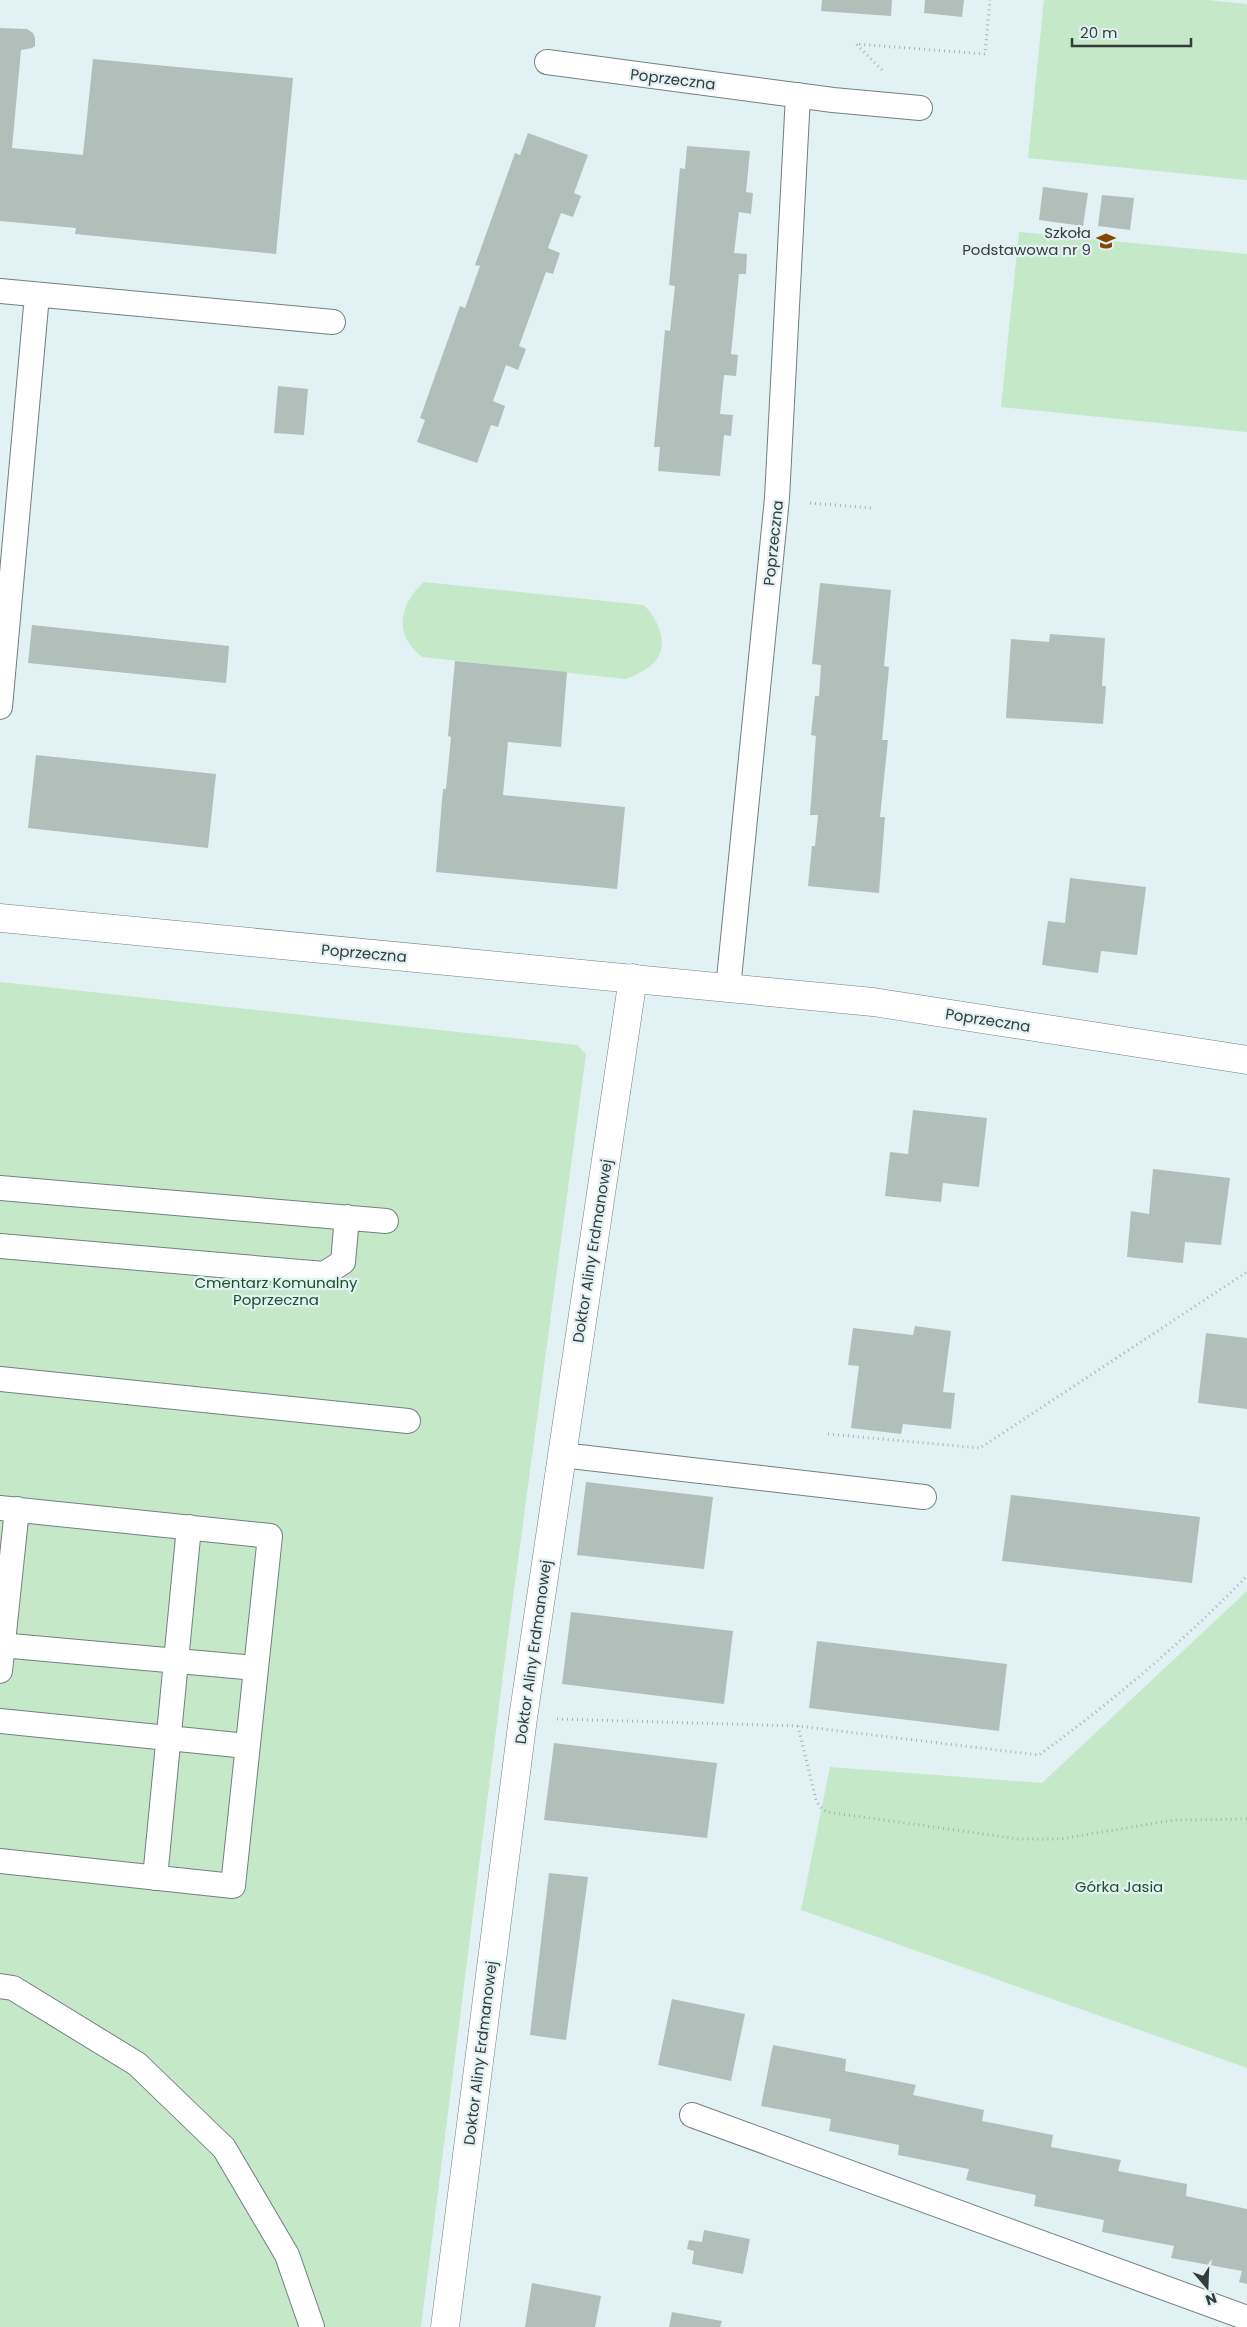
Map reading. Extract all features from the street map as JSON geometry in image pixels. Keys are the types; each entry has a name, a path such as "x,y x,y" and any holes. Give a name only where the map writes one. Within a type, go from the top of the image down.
{"street":[{"name":"Poprzeczna","path":"0,918 873,1002 1247,1060"},
{"name":"Doktor Aliny Erdmanowej","path":"445,2327 523,1718 634,978"}],"lane":[{"name":"Poprzeczna","path":"547,62 798,95 920,108"},
{"name":"Poprzeczna","path":"728,989 777,498 798,95"},
{"path":"0,291 333,322"},
{"path":"0,707 37,295"},
{"path":"0,1188 386,1221"},
{"path":"0,1246 324,1274 343,1262 347,1217"},
{"path":"0,1379 408,1421"},
{"path":"562,1455 924,1497"},
{"path":"0,1671 8,1509 270,1536 233,1886 0,1861"},
{"path":"155,1878 189,1527"},
{"path":"1,1645 256,1668"},
{"path":"0,1721 248,1746"},
{"path":"0,1986 13,1988 137,2064 224,2148 287,2255 312,2327"},
{"path":"692,2115 1247,2318"}],"path":[{"path":"920,108 856,44 986,54 990,0"},
{"path":"777,498 872,508"},
{"path":"828,1434 980,1448 1247,1272"},
{"path":"523,1718 798,1726 1039,1755 1097,1713 1217,1607 1247,1576"},
{"path":"798,1726 816,1800 820,1807 827,1812 1019,1839 1066,1838 1174,1820 1247,1819"}],"green space":[{"path":"1044,0 1207,0 1247,4 1247,180 1028,158"},
{"path":"1019,232 1247,254 1247,432 1001,407"},
{"path":"424,582 643,605 652,615 659,628 662,647 660,654 650,666 626,679 422,657 410,645 405,635 403,618 408,602"},
{"name":"Cmentarz Komunalny Poprzeczna","path":"0,982 577,1045 586,1054 508,1635 421,2327 0,2327"},
{"name":"Górka Jasia","path":"1247,1591 1247,2068 801,1910 830,1767 1042,1783"}],"building":[{"path":"822,0 892,0 891,16 821,11"},
{"path":"925,0 964,0 962,17 924,13"},
{"path":"0,28 27,29 33,33 35,38 35,46 21,50 12,148 83,155 93,59 293,78 276,254 75,234 76,228 0,221"},
{"path":"528,133 588,155 574,193 581,196 573,217 561,213 548,248 560,253 553,274 546,272 519,346 526,349 518,370 506,365 493,401 505,406 498,427 491,425 477,463 417,442 425,420 420,418 460,306 465,308 480,266 475,265 515,153 520,155"},
{"path":"687,146 750,151 746,192 753,193 751,214 739,212 734,253 747,254 746,274 739,274 731,354 738,355 736,376 724,375 720,414 733,415 731,436 724,435 720,476 658,471 660,447 654,447 665,330 670,331 675,286 669,285 680,168 685,169"},
{"path":"1043,187 1088,193 1083,226 1039,220"},
{"path":"1102,195 1134,198 1130,230 1098,226"},
{"path":"278,386 308,389 304,435 274,433"},
{"path":"820,583 891,590 884,666 889,667 882,740 888,740 880,817 885,817 879,893 808,886 812,846 815,846 818,815 810,815 816,736 811,735 815,696 819,696 821,665 812,664"},
{"path":"32,625 229,646 226,683 28,663"},
{"path":"1050,634 1105,638 1102,686 1106,686 1103,724 1006,718 1011,639 1049,642"},
{"path":"455,661 567,672 561,747 508,742 503,795 625,807 617,889 436,872 443,789 446,789 451,737 448,736"},
{"path":"36,755 216,774 208,848 28,828"},
{"path":"1070,878 1146,887 1137,955 1101,951 1098,973 1042,965 1048,921 1065,923"},
{"path":"913,1110 987,1118 979,1187 943,1183 941,1202 885,1196 890,1152 908,1154"},
{"path":"1153,1169 1230,1178 1221,1245 1185,1242 1183,1263 1127,1257 1131,1211 1149,1214"},
{"path":"915,1326 951,1331 943,1392 955,1393 951,1429 903,1424 901,1434 851,1428 859,1366 848,1365 853,1328 913,1335"},
{"path":"1206,1333 1247,1338 1247,1409 1198,1403"},
{"path":"586,1482 713,1497 704,1569 577,1555"},
{"path":"1011,1495 1200,1517 1192,1583 1002,1561"},
{"path":"571,1612 733,1631 724,1704 562,1684"},
{"path":"817,1641 1007,1664 999,1731 809,1708"},
{"path":"554,1743 717,1763 707,1838 544,1820"},
{"path":"549,1873 588,1877 566,2040 530,2035"},
{"path":"672,1999 745,2014 731,2081 658,2065"},
{"path":"773,2045 846,2059 845,2071 916,2085 913,2095 984,2110 982,2121 1053,2135 1051,2147 1121,2160 1118,2171 1187,2184 1186,2196 1247,2209 1247,2284 1239,2282 1242,2271 1171,2258 1174,2246 1102,2232 1104,2220 1034,2206 1036,2195 966,2180 969,2169 898,2155 899,2145 829,2131 831,2119 761,2106"},
{"path":"704,2230 750,2239 743,2274 692,2264 694,2251 687,2249 689,2240 702,2242"},
{"path":"532,2283 601,2296 595,2327 525,2327"},
{"path":"672,2312 722,2321 720,2327 669,2327"}],"place":[{"name":"Szkoła Podstawowa nr 9","path":"1106,241"}]}
